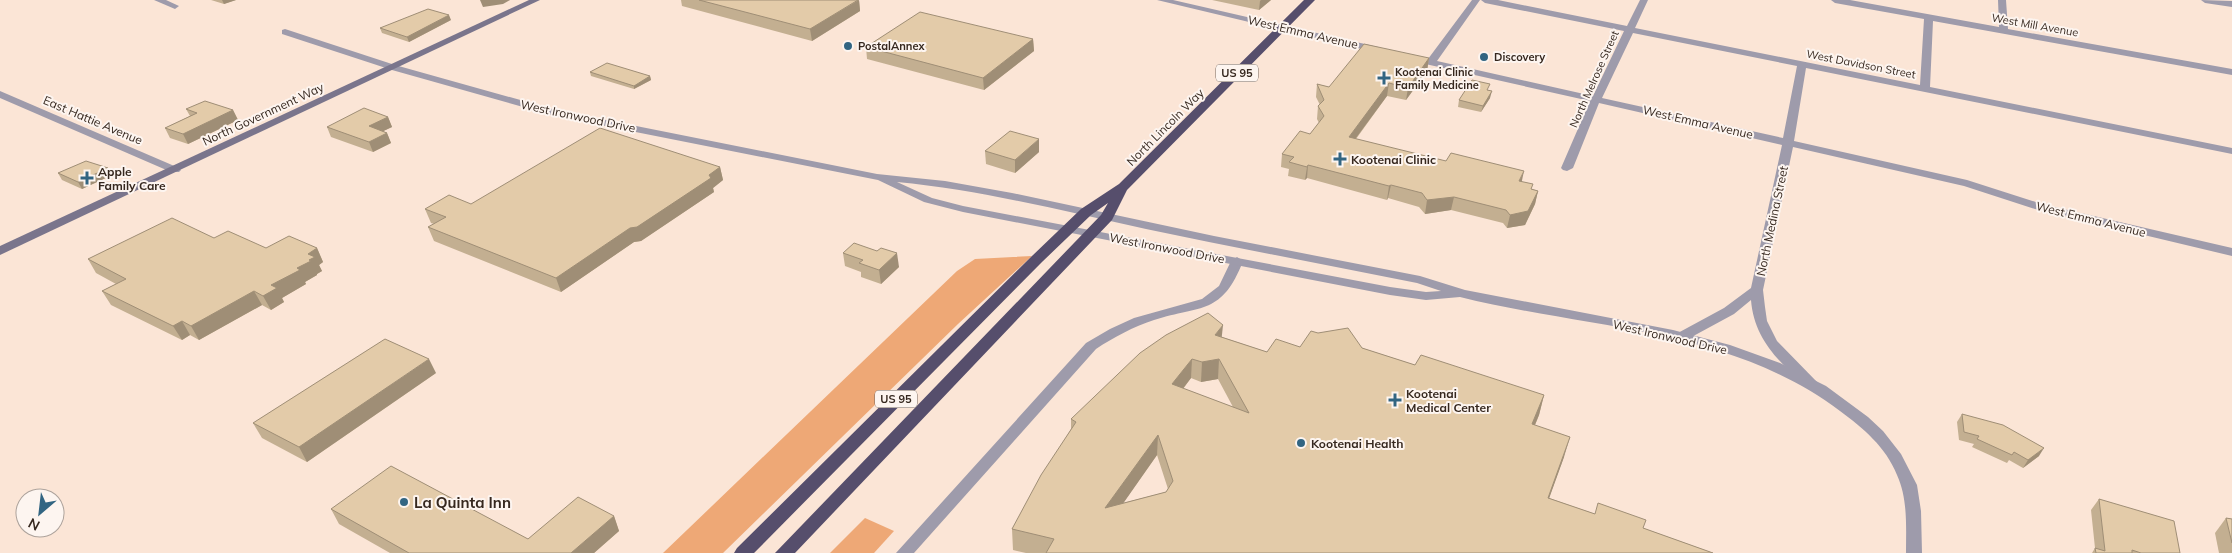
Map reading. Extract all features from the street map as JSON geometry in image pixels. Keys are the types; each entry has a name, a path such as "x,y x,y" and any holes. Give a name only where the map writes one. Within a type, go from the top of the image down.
{"highway":[{"name":"North Lincoln Way","path":"1086,212 1123,187 1310,0"},
{"name":"North Lincoln Way","path":"1107,217 1123,187"},
{"name":"US 95","path":"743,553 1086,212"},
{"name":"US 95","path":"784,553 1107,217"}],"main road":[{"name":"North Government Way","path":"0,251 395,68 536,0"}],"street":[{"path":"158,0 175,6"},
{"name":"West Emma Avenue","path":"1161,0 1387,52"},
{"path":"1431,62 1476,0"},
{"name":"West Davidson Street","path":"1485,0 2232,151"},
{"name":"North Melrose Street","path":"1567,168 1596,99 1644,0"},
{"name":"West Mill Avenue","path":"1835,0 2232,72"},
{"path":"2002,0 2004,31"},
{"path":"2205,0 2232,4"},
{"path":"1926,90 1929,17"},
{"name":"West Ironwood Drive","path":"285,32 395,68 555,112 877,177 928,180 1420,280 1462,294 1681,337 1760,361 1814,386 1837,400 1871,428 1889,448 1908,483 1913,499 1914,553"},
{"name":"West Emma Avenue","path":"1405,56 1967,183 2039,207 2232,252"},
{"name":"North Medina Street","path":"1681,337 1729,311 1757,290 1788,143 1802,64"},
{"name":"East Hattie Avenue","path":"0,94 175,170"},
{"name":"West Ironwood Drive","path":"877,177 928,200 963,209 1390,291 1426,296 1462,294"},
{"path":"904,553 1091,346 1113,331 1132,323 1159,314 1186,310 1210,300 1222,291 1237,262"},
{"path":"1757,290 1760,322 1770,341 1782,357 1814,386"}],"shaded area":[{"path":"1032,256 958,324 723,553 663,553 957,271 975,259"},
{"path":"865,518 894,531 874,553 830,553"}],"building":[{"path":"699,0 858,0 810,29"},
{"path":"428,9 449,15 407,37 380,28"},
{"path":"920,12 1033,39 983,78 866,47"},
{"path":"1364,44 1429,58 1408,88 1389,83 1349,137 1446,161 1451,153 1524,171 1519,181 1533,184 1531,189 1538,191 1528,211 1510,215 1506,210 1454,197 1427,200 1422,193 1289,162 1294,157 1282,154 1300,131 1310,134 1324,116 1318,106 1324,100 1317,84 1329,87"},
{"path":"607,63 650,76 634,86 590,72"},
{"path":"1472,80 1490,84 1487,90 1492,91 1483,106 1459,100"},
{"path":"205,101 233,110 183,134 165,128 197,113 186,109"},
{"path":"364,108 388,117 369,126 387,133 369,142 327,127"},
{"path":"600,128 720,167 709,175 711,178 637,227 630,228 556,278 428,227 446,217 425,209 449,195 471,204"},
{"path":"1010,131 1039,139 1015,160 985,151"},
{"path":"86,161 108,168 78,182 58,173"},
{"path":"172,218 214,238 228,231 266,248 289,236 317,248 308,254 315,257 297,268 300,270 271,285 277,288 263,296 254,291 191,326 182,321 173,326 102,291 126,279 88,259"},
{"path":"854,243 877,251 881,248 897,253 879,270 859,263 863,260 843,253"},
{"name":"Kootenai Health","path":"1208,313 1223,325 1215,335 1267,352 1276,339 1300,347 1311,331 1318,333 1348,328 1362,348 1415,365 1421,355 1544,395 1532,424 1570,437 1548,498 1595,514 1598,503 1646,520 1643,528 1713,553 1046,553 1054,539 1012,529 1041,475 1076,422 1071,419 1140,353 1166,335","holes":["1192,359 1202,362 1219,359 1249,413 1172,384","1158,435 1173,481 1166,492 1105,508"]},
{"path":"385,339 429,359 299,447 253,423"},
{"path":"1962,414 2003,425 2044,448 2028,460 2014,452 2012,455 1977,439 1979,436 1964,432"},
{"path":"391,466 528,539 578,497 614,516 571,553 409,553 331,509"},
{"path":"2099,499 2174,521 2180,553 2141,553 2132,550 2132,553 2096,553 2095,548 2105,551"},
{"path":"2226,518 2232,519 2232,543"}],"place":[{"name":"PostalAnnex","path":"848,46"},
{"name":"Discovery","path":"1484,57"},
{"name":"Kootenai Clinic Family Medicine","path":"1384,78"},
{"name":"Kootenai Clinic","path":"1340,159"},
{"name":"Apple Family Care","path":"87,178"},
{"name":"Kootenai Medical Center","path":"1395,400"},
{"name":"Kootenai Health","path":"1301,443"},
{"name":"La Quinta Inn","path":"404,502"}]}
